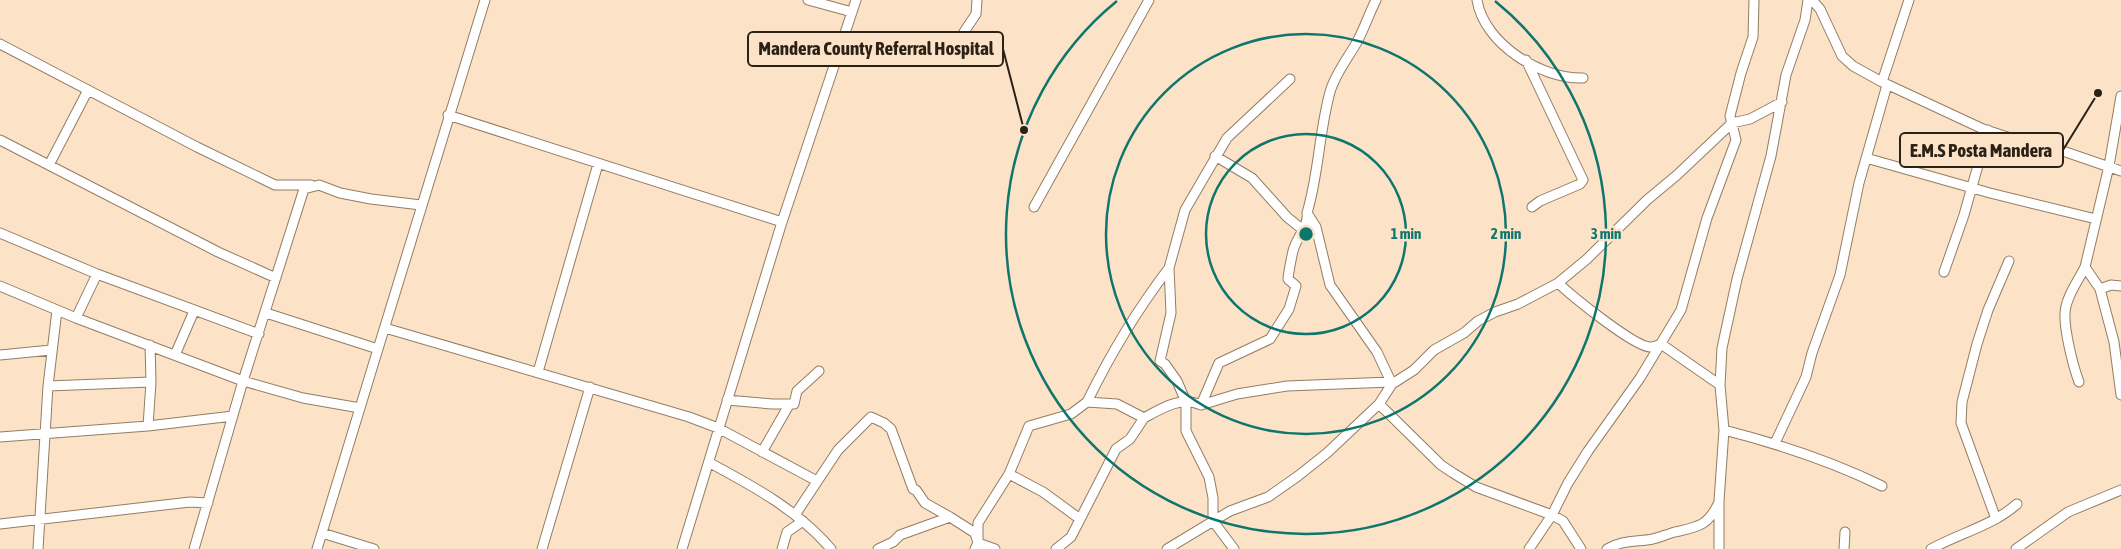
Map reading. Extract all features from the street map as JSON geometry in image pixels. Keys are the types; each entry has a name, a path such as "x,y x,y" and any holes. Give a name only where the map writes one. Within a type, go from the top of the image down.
{"street":[{"path":"317,549 448,115 485,0"},
{"path":"808,0 852,12"},
{"path":"682,549 710,463 718,428 760,300 782,222 856,0"},
{"path":"964,32 976,14 977,0"},
{"path":"1034,207 1149,0"},
{"path":"1200,405 1219,363 1270,339 1289,309 1296,286 1288,279 1290,267 1293,251 1308,220 1307,213 1315,186 1322,122 1330,90 1358,40 1376,0"},
{"path":"1477,0 1478,6 1495,36 1520,60 1526,60 1540,69 1566,78 1583,78"},
{"path":"1529,549 1552,515 1588,452 1661,344 1683,304 1707,218 1736,140 1730,116 1753,37 1754,0"},
{"path":"1720,549 1719,501 1724,430 1720,385 1722,348 1737,279 1766,180 1786,76 1810,0 1820,9 1832,39 1842,56 1853,66 1884,84 1988,130 2038,147 2057,149 2121,171"},
{"path":"1775,443 1806,377 1812,353 1840,275 1884,84 1909,0"},
{"path":"0,44 275,185 318,185 340,193 421,205"},
{"path":"1526,60 1583,180 1580,184 1540,201 1532,207"},
{"path":"1234,549 1213,521 1213,498 1209,476 1186,431 1186,402 1177,381 1165,364 1160,361 1171,313 1169,268 1185,210 1215,156 1235,128 1290,79"},
{"path":"49,165 88,90"},
{"path":"2079,382 2070,348 2065,314 2072,292 2085,267 2109,166 2121,96"},
{"path":"1056,549 1071,537 1116,449 1130,439 1144,418 1168,405 1192,401 1200,405 1237,394 1279,386 1391,383 1414,370 1434,350 1464,333 1478,321 1495,312 1518,304 1558,282 1587,259 1647,200 1678,175 1732,123 1750,119 1782,102"},
{"path":"448,115 782,222"},
{"path":"1944,272 1972,188 1988,130"},
{"path":"0,140 218,252 276,278"},
{"path":"1215,156 1252,178 1287,217 1302,229"},
{"path":"1866,158 1972,188 2096,219"},
{"path":"538,372 598,164"},
{"path":"194,549 243,381 304,189 318,185"},
{"path":"1307,213 1316,227 1330,285 1378,352 1391,383"},
{"path":"0,233 97,274 259,334"},
{"path":"1996,519 1961,423 1962,402 1988,310 2009,261"},
{"path":"2085,267 2100,288 2114,342 2121,395"},
{"path":"977,546 978,523 1009,474 1029,426 1071,414 1087,402 1120,339 1142,304 1169,268"},
{"path":"76,318 97,274"},
{"path":"1558,282 1588,309 1640,344 1650,347 1661,344"},
{"path":"2100,288 2111,285 2121,286"},
{"path":"0,286 76,318 243,381 302,398 360,408"},
{"path":"38,549 48,386 57,310"},
{"path":"175,355 194,311"},
{"path":"266,313 378,349"},
{"path":"385,328 590,387 634,402 673,411 718,428 817,481"},
{"path":"1661,344 1720,385"},
{"path":"148,426 151,382 150,345"},
{"path":"0,354 51,350"},
{"path":"727,400 794,404 796,391 818,371"},
{"path":"48,386 151,382"},
{"path":"1167,549 1230,511 1268,497 1298,476 1327,453 1379,404 1391,383"},
{"path":"542,549 590,387"},
{"path":"1087,402 1117,404 1144,418"},
{"path":"1379,404 1441,465 1476,488 1552,515 1563,521 1581,549"},
{"path":"762,452 789,405"},
{"path":"0,437 148,426 233,416"},
{"path":"795,515 845,442 871,417 884,423 891,429 913,489 916,490 926,503 975,533 977,546"},
{"path":"1724,430 1775,443 1848,469 1882,486"},
{"path":"710,463 795,515 831,549"},
{"path":"1009,474 1043,492 1080,519"},
{"path":"2016,549 2068,512 2121,490"},
{"path":"1607,549 1634,540 1653,539 1693,529 1708,521 1719,501"},
{"path":"0,524 190,502 208,503"},
{"path":"1931,549 1949,539 1996,519 2017,504"},
{"path":"878,549 893,542 900,535 950,517"},
{"path":"782,549 787,532 803,521"},
{"path":"1844,549 1845,532"},
{"path":"322,534 374,549"},
{"path":"977,546 995,549"}],"place":[{"name":"E.M.S Posta Mandera","path":"2098,93"},
{"name":"Mandera County Referral Hospital","path":"1024,130"}]}
